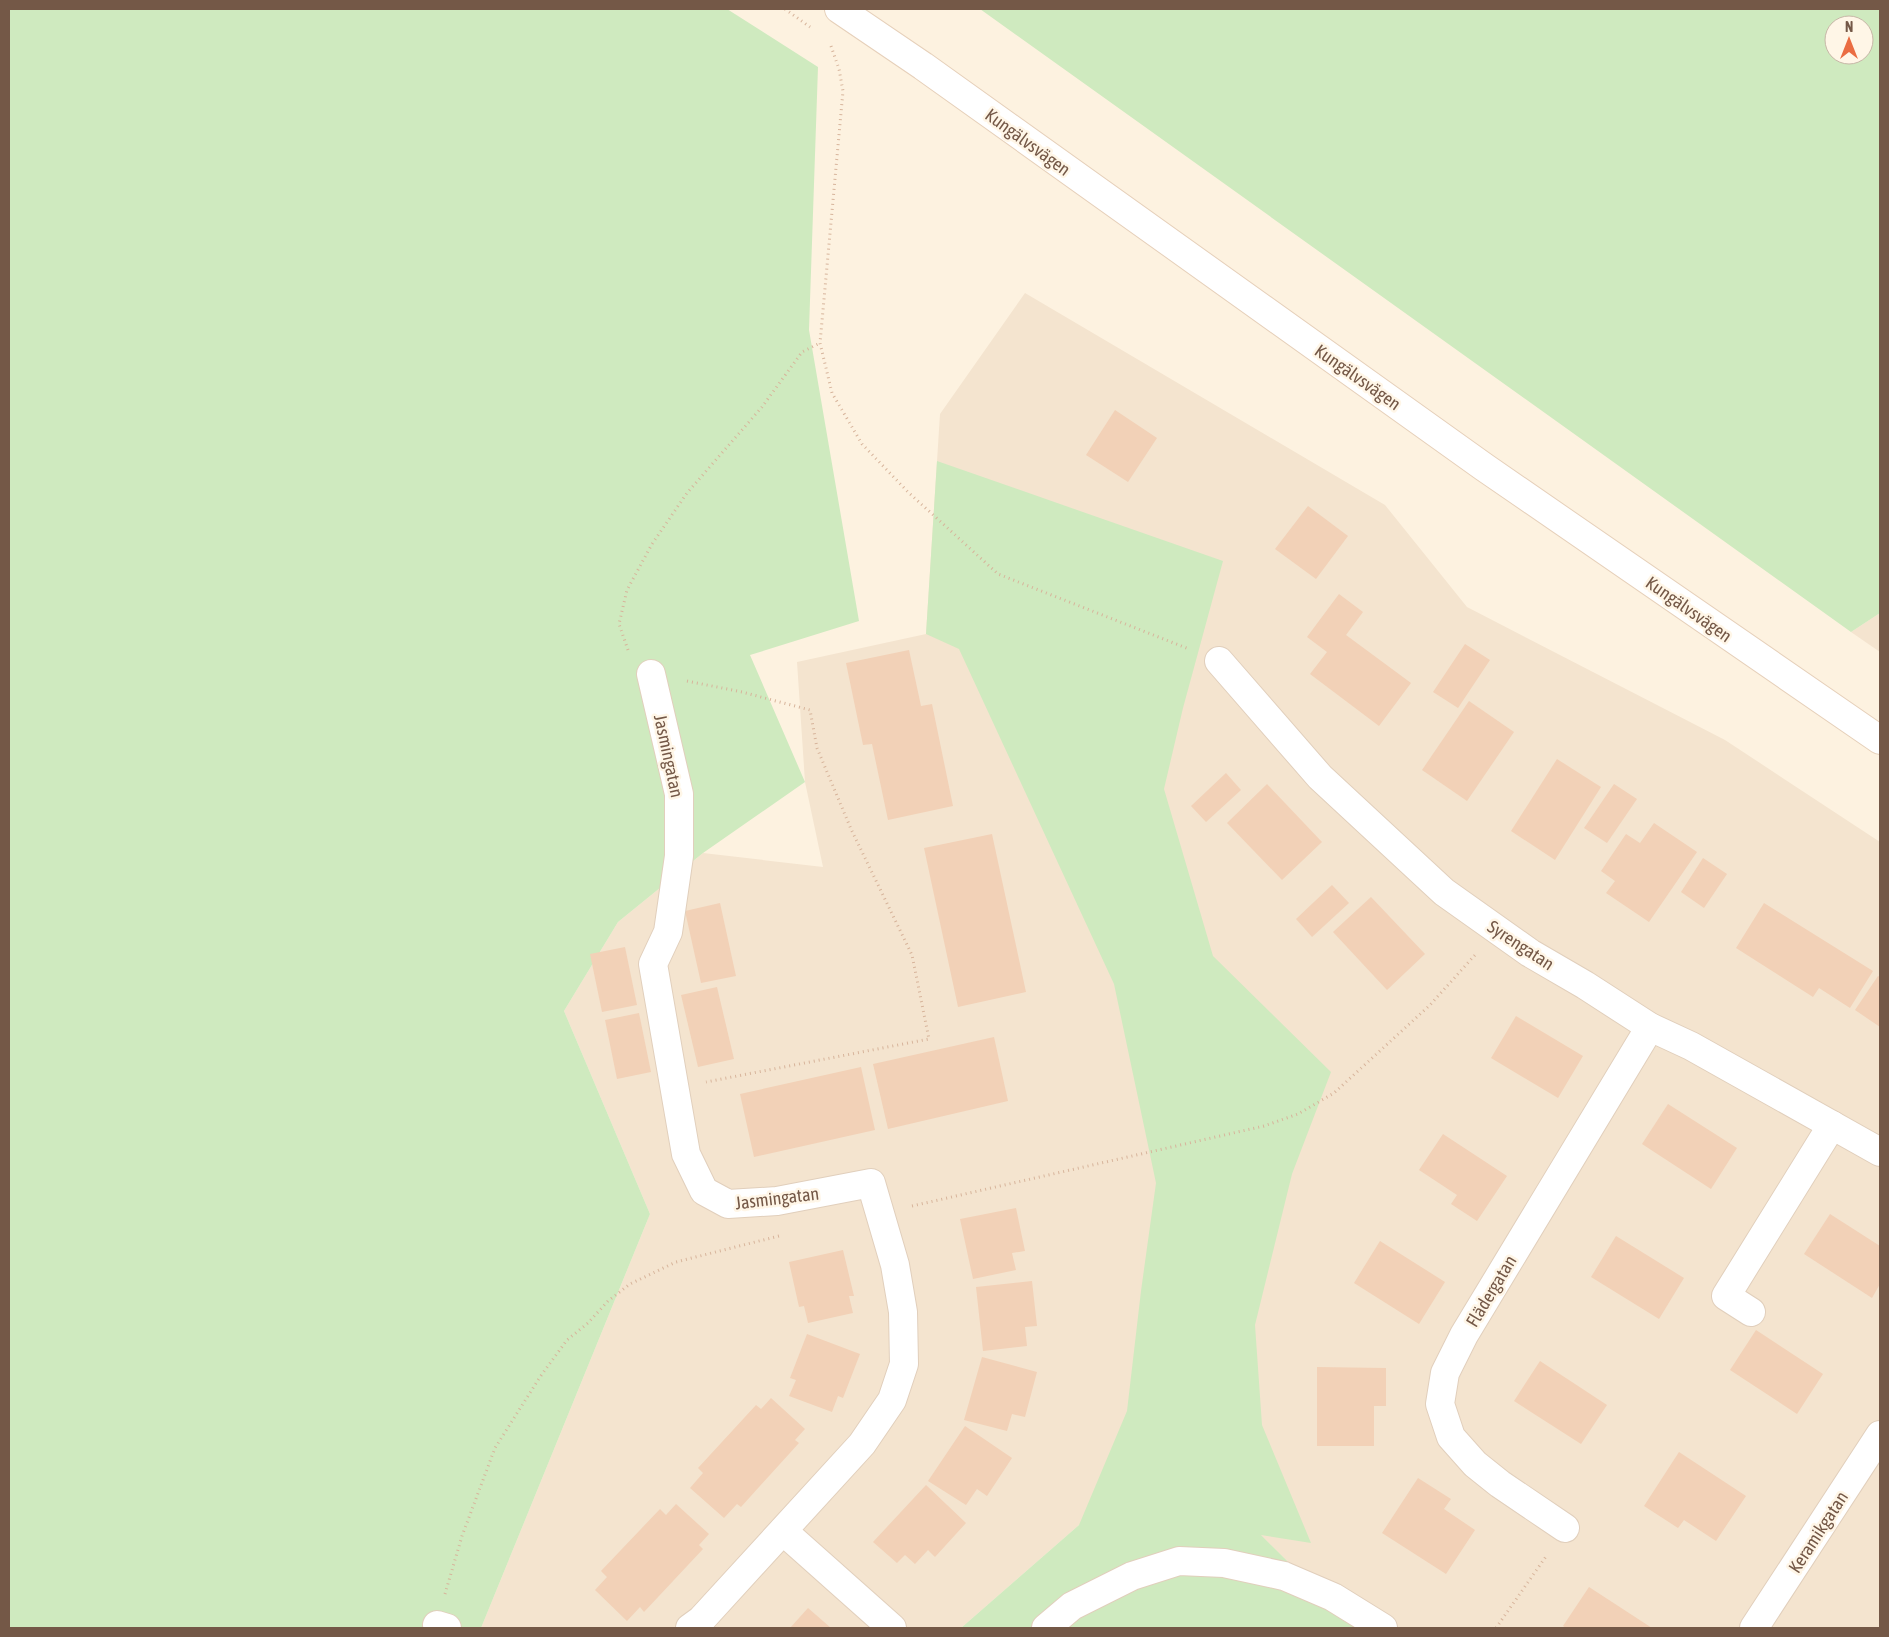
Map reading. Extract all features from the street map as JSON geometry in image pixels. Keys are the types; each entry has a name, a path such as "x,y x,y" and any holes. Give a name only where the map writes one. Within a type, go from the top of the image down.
{"street":[{"name":"Kungälvsvägen","path":"839,9 922,66 1484,467 1880,740"},
{"name":"Syrengatan","path":"1219,662 1320,778 1444,892 1530,953 1585,985 1650,1027 1691,1046 1880,1152"},
{"name":"Jasmingatan","path":"651,674 679,794 679,856 668,932 653,964 686,1154 704,1192 728,1204 776,1201 871,1183 897,1274 903,1312 904,1364 892,1400 862,1444 701,1620 690,1628"},
{"name":"Flädergatan","path":"1566,1528 1481,1469 1451,1437 1440,1404 1445,1373 1469,1327 1650,1027"},
{"path":"1751,1312 1726,1296 1832,1125"},
{"name":"Keramikgatan","path":"1754,1628 1880,1435"},
{"path":"783,1531 892,1628"},
{"path":"1046,1628 1072,1606 1132,1576 1179,1561 1224,1563 1284,1576 1333,1597 1383,1628"}],"path":[{"path":"785,9 812,28"},
{"path":"825,40 832,46 843,91 820,343 832,392 862,444 908,492 998,574 1219,662"},
{"path":"674,1088 929,1039 912,955 847,820 817,748 810,710 742,692 651,674 634,665 619,624 627,590 652,544 687,493 762,407 802,352 820,343"},
{"path":"880,1213 1264,1126 1298,1114 1334,1093 1423,1011 1497,930"},
{"path":"442,1627 462,1536 495,1448 540,1377 567,1340 588,1323 608,1301 630,1284 676,1262 787,1234"},
{"path":"1496,1628 1566,1528"}],"shaded area":[{"path":"1025,293 1385,505 1467,607 1725,740 1880,842 1880,1628 1355,1628 1223,1498 1079,1525 961,1628 481,1628 650,1214 564,1011 618,922 703,853 823,867 805,782 797,662 926,634 940,414"},
{"path":"1880,613 1880,652 1851,632"}],"green space":[{"path":"9,9 727,9 818,67 809,330 859,621 750,655 805,782 703,853 618,922 564,1011 650,1214 481,1628 9,1628"},
{"path":"980,9 1880,9 1880,613 1851,632"},
{"path":"937,461 1223,561 1183,708 1164,789 1213,956 1331,1072 1292,1174 1255,1325 1262,1425 1311,1543 1261,1535 1355,1628 961,1628 1079,1525 1127,1411 1156,1183 1114,984 959,649 926,634"}],"building":[{"path":"1115,410 1157,438 1128,482 1086,455"},
{"path":"1308,506 1348,536 1316,579 1275,549"},
{"path":"1339,594 1363,612 1346,635 1411,683 1379,726 1310,674 1327,652 1307,637"},
{"path":"1465,644 1490,660 1458,708 1433,692"},
{"path":"909,650 921,706 932,704 953,806 888,820 872,744 863,745 846,663"},
{"path":"1469,701 1514,732 1467,801 1422,770"},
{"path":"1557,759 1601,787 1555,860 1511,831"},
{"path":"1226,773 1241,790 1206,822 1191,806"},
{"path":"1267,784 1322,842 1282,880 1227,823"},
{"path":"1614,784 1637,799 1607,843 1584,828"},
{"path":"1654,823 1697,852 1649,922 1606,893 1615,881 1601,871 1626,834 1640,843"},
{"path":"992,834 1026,992 958,1007 924,848"},
{"path":"1703,858 1727,874 1704,908 1681,892"},
{"path":"1332,885 1349,903 1312,937 1296,919"},
{"path":"1371,897 1425,954 1387,990 1333,932"},
{"path":"720,903 736,976 701,983 685,911"},
{"path":"1764,903 1873,971 1850,1008 1819,988 1813,997 1736,948"},
{"path":"625,947 637,1005 602,1012 590,954"},
{"path":"1878,976 1880,977 1880,1027 1855,1010"},
{"path":"717,987 734,1059 698,1067 681,995"},
{"path":"639,1013 651,1072 617,1079 605,1020"},
{"path":"1516,1016 1583,1056 1558,1098 1491,1058"},
{"path":"994,1037 1008,1101 888,1129 873,1064"},
{"path":"861,1067 875,1130 754,1157 740,1094"},
{"path":"1668,1104 1737,1148 1711,1189 1642,1144"},
{"path":"1443,1134 1507,1176 1477,1221 1451,1204 1457,1195 1419,1170"},
{"path":"1016,1208 1025,1251 1012,1253 1016,1270 973,1279 960,1219"},
{"path":"1830,1214 1880,1246 1880,1284 1872,1298 1804,1254"},
{"path":"1616,1236 1684,1278 1659,1319 1591,1277"},
{"path":"1380,1241 1445,1282 1419,1324 1354,1283"},
{"path":"843,1250 854,1296 849,1296 853,1313 808,1323 804,1306 799,1307 789,1262"},
{"path":"1032,1281 1037,1326 1025,1327 1027,1346 983,1351 976,1287"},
{"path":"1756,1330 1823,1374 1797,1414 1730,1370"},
{"path":"807,1334 860,1354 843,1398 838,1396 832,1412 789,1396 796,1380 790,1378"},
{"path":"982,1357 1037,1372 1025,1417 1012,1414 1007,1431 964,1420"},
{"path":"1540,1361 1607,1405 1581,1444 1514,1401"},
{"path":"1317,1367 1386,1368 1386,1406 1374,1406 1374,1446 1317,1446"},
{"path":"771,1398 805,1429 795,1440 799,1443 741,1507 737,1504 724,1518 690,1488 703,1473 698,1468 756,1405 761,1409"},
{"path":"965,1426 1012,1458 987,1496 977,1489 966,1505 928,1481"},
{"path":"1679,1452 1746,1496 1716,1541 1684,1520 1678,1528 1644,1506"},
{"path":"1418,1478 1451,1499 1444,1509 1475,1530 1446,1574 1382,1533"},
{"path":"926,1485 966,1523 935,1557 928,1550 915,1564 905,1555 897,1563 873,1542"},
{"path":"676,1504 709,1534 699,1545 703,1549 644,1612 640,1607 627,1621 595,1590 607,1577 601,1571 660,1509 666,1515"},
{"path":"1589,1587 1652,1628 1566,1628 1563,1626"},
{"path":"808,1608 831,1628 790,1628"}]}
